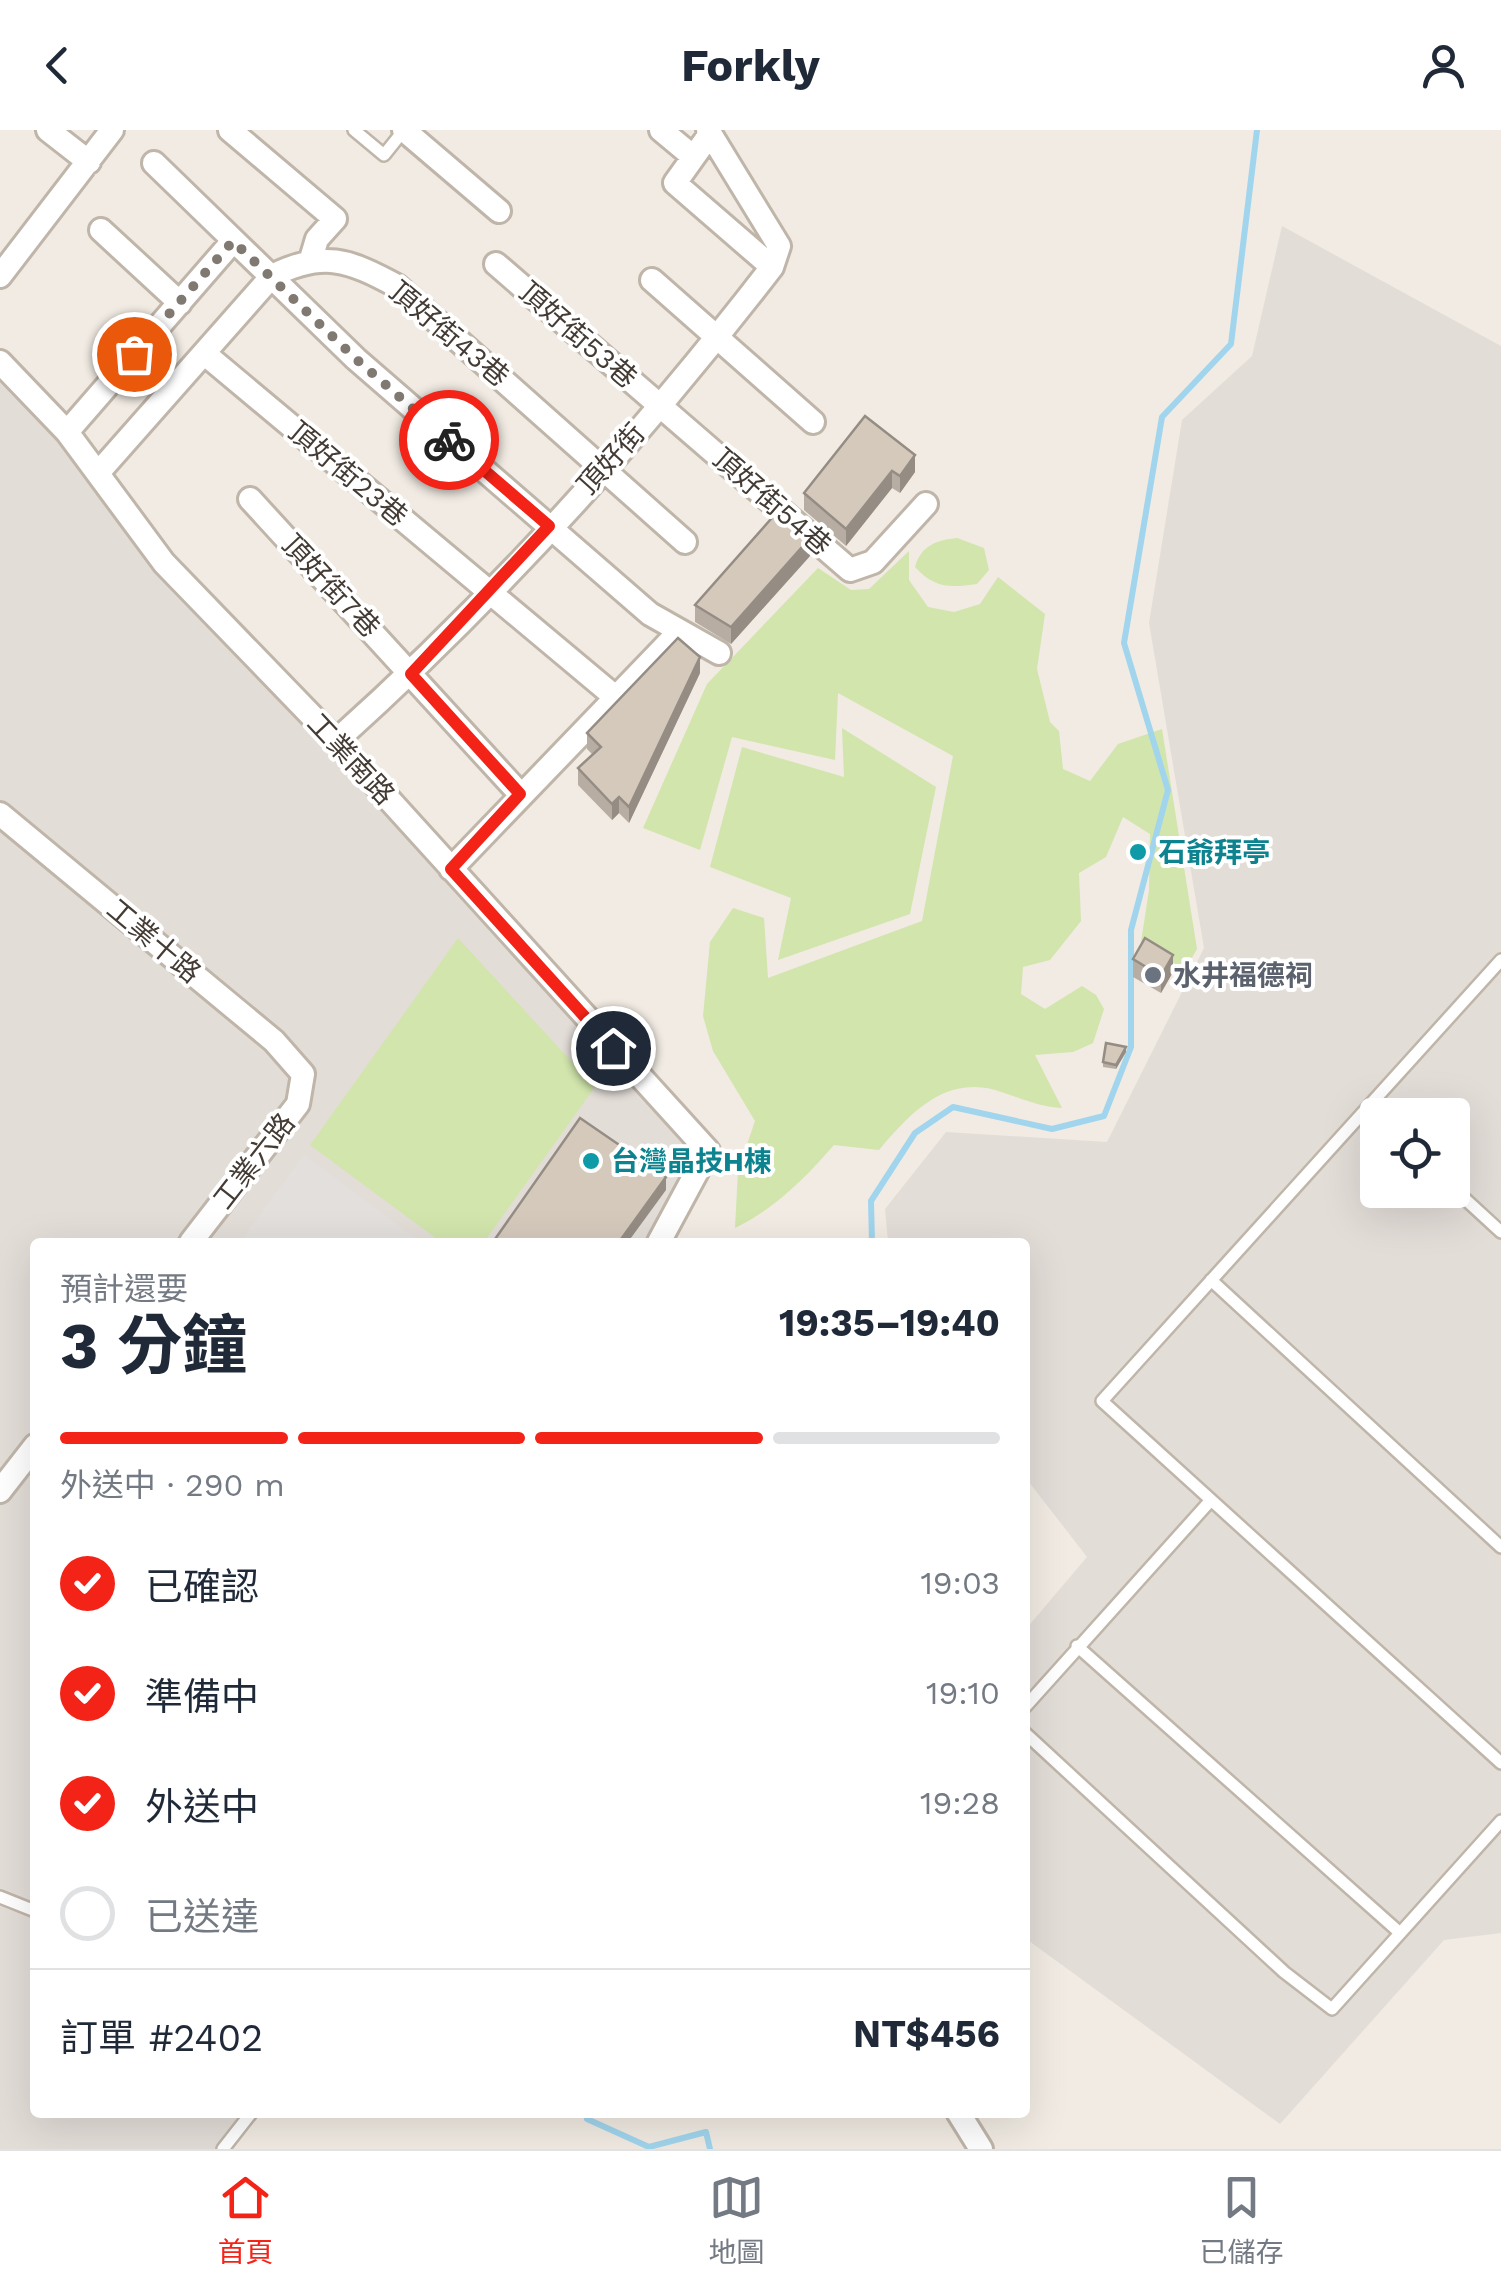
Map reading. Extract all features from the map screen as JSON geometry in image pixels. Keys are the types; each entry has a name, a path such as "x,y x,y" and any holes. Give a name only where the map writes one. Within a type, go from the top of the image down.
{"street":[{"path":"48,130 89,162"},
{"path":"0,276 112,130"},
{"path":"230,130 335,219 317,238 312,260"},
{"path":"404,130 499,211"},
{"path":"661,130 691,155"},
{"path":"709,132 776,256 675,184 709,132"},
{"path":"154,163 356,359 650,614 719,653"},
{"path":"101,230 180,302"},
{"path":"66,432 233,241"},
{"name":"頂好街","path":"336,742 411,674 490,593 716,340 776,256"},
{"name":"頂好街43巷","path":"272,276 312,260 355,263 397,286 686,542"},
{"name":"頂好街53巷","path":"496,264 660,405"},
{"path":"98,473 272,276"},
{"path":"652,280 813,422"},
{"name":"頂好街23巷","path":"204,354 614,696"},
{"name":"工業南路","path":"0,362 66,432 164,563 336,742 708,1150 661,1238"},
{"name":"頂好街54巷","path":"660,405 850,570 874,562 926,504"},
{"name":"頂好街7巷","path":"250,499 520,794"},
{"path":"451,869 679,632"},
{"name":"工業十路","path":"0,814 274,1041 303,1074"},
{"name":"工業六路","path":"194,1238 298,1104 303,1074"},
{"path":"0,1491 30,1452"},
{"path":"962,2118 982,2149"}],"lane":[{"path":"354,130 384,155 404,130"},
{"path":"1377,1098 1501,960"},
{"path":"1360,1117 1102,1401 1501,1763"},
{"path":"1470,1204 1501,1232"},
{"path":"1211,1280 1501,1547"},
{"path":"1030,1701 1211,1500"},
{"path":"1076,1646 1400,1932"},
{"path":"1030,1738 1284,1972 1332,2009 1501,1821"},
{"path":"0,1897 30,1909"},
{"path":"223,2149 247,2118"}],"shaded area":[{"path":"1282,226 1501,346 1501,1933 1444,1940 1280,2124 1030,1942 1030,1624 1087,1557 1030,1483 1030,1238 888,1238 885,1209 946,1132 1107,1142 1204,948 1149,623 1182,420 1252,356"},
{"path":"0,372 689,1149 654,1238 30,1238 30,2118 249,2118 215,2149 0,2149"},
{"path":"304,1155 415,1238 243,1238"}],"green space":[{"path":"957,538 984,548 989,570 977,584 943,585 915,567 930,545"},
{"path":"909,551 909,580 928,607 954,612 980,604 998,577 1045,614 1037,669 1050,722 1059,731 1063,769 1090,781 1118,744 1162,729 1197,949 1185,970 1141,942 1149,890 1150,834 1123,817 1106,857 1079,873 1081,921 1050,960 1023,967 1021,994 1045,1009 1082,986 1096,995 1104,1009 1093,1043 1073,1052 1035,1055 1062,1108 976,1087 943,1094 915,1112 879,1150 834,1145 789,1192 735,1228 738,1171 755,1121 713,1051 703,1016 710,942 733,908 764,918 768,978 922,921 953,756 838,693 835,760 732,737 700,850 643,828 707,684 818,568 851,590 869,589"},
{"path":"842,728 936,787 910,914 778,960 791,898 710,867 742,747 844,777"},
{"path":"458,938 595,1087 487,1238 436,1238 310,1145"}],"building":[{"path":"865,416 915,455 900,476 892,471 846,529 804,493"},
{"path":"778,511 810,538 731,627 695,605"},
{"path":"678,638 700,657 629,807 619,797 612,804 578,768 601,747 587,733"},
{"path":"1145,938 1173,955 1161,976 1133,959"},
{"path":"1106,1043 1126,1047 1116,1065 1103,1062"},
{"name":"台灣晶技H棟","path":"580,1118 666,1177 622,1238 496,1238"}],"waterway":[{"path":"872,1238 871,1201 915,1133 953,1107 1052,1129 1104,1116 1131,1047 1131,930 1168,790 1124,643 1162,417 1231,344 1257,130"},
{"path":"587,2118 649,2147 706,2132 710,2149"}],"way so far":[{"path":"134,354 233,241 356,359 449,440"}],"place":[{"name":"石爺拜亭","path":"1138,852"},
{"name":"水井福德祠","path":"1153,975"},
{"name":"台灣晶技H棟","path":"591,1161"}],"route":[{"path":"449,440 549,526 411,674 520,794 451,869 613,1048"}]}
